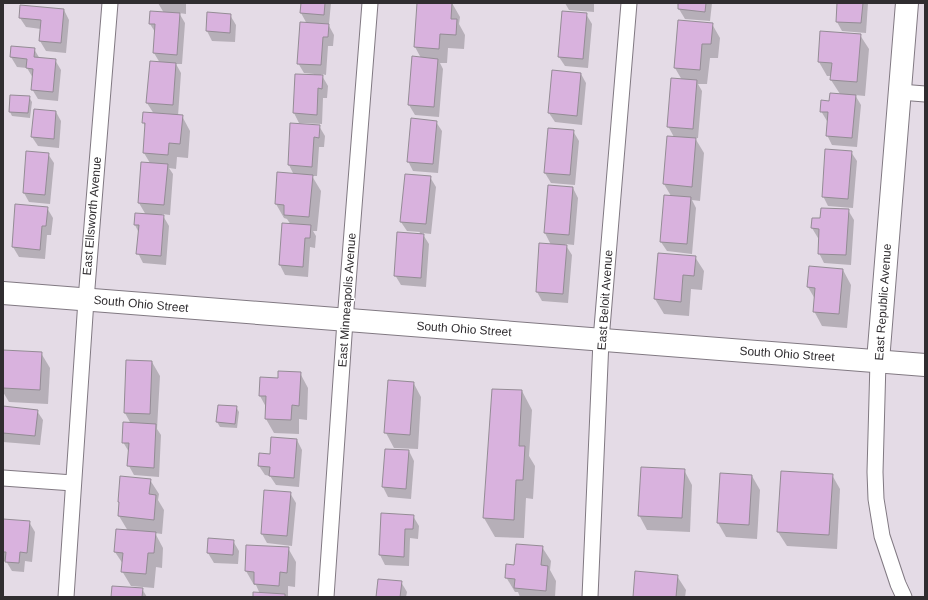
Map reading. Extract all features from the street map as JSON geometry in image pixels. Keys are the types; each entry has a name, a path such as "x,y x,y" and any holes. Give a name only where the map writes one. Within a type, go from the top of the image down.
{"main road":[{"name":"East Republic Avenue","path":"878,361 907,3"},
{"name":"South Ohio Street","path":"3,293 925,365"}],"street":[{"name":"East Ellsworth Avenue","path":"66,597 86,300 110,3"},
{"name":"East Minneapolis Avenue","path":"326,597 345,320 370,3"},
{"name":"East Beloit Avenue","path":"590,597 601,340 629,3"},
{"path":"900,92 925,94"},
{"name":"East Republic Avenue","path":"878,361 875,472 876,499 882,536 898,584 904,597"},
{"path":"3,478 73,483"}],"building":[{"path":"301,3 325,3 324,15 300,13"},
{"path":"417,3 452,3 451,19 457,19 456,35 440,34 439,49 414,47"},
{"path":"678,3 706,3 705,12 678,9"},
{"path":"837,3 863,3 861,23 836,22"},
{"path":"20,5 64,9 61,43 39,41 41,20 19,18"},
{"path":"150,11 180,13 177,55 153,53 155,24 149,24"},
{"path":"562,11 587,13 583,59 558,57"},
{"path":"207,12 231,14 230,33 206,31"},
{"path":"678,20 713,23 711,44 702,44 700,70 674,68"},
{"path":"300,22 329,24 328,37 323,37 321,65 297,64"},
{"path":"820,31 861,34 857,82 830,80 832,63 818,62"},
{"path":"11,46 35,48 34,57 56,59 53,92 31,90 33,69 26,68 27,59 10,57"},
{"path":"412,56 438,59 434,107 408,105"},
{"path":"150,61 176,63 173,105 146,103"},
{"path":"552,70 581,73 577,116 548,113"},
{"path":"295,74 323,75 322,89 318,88 317,115 293,113"},
{"path":"671,78 697,80 693,129 667,127"},
{"path":"830,93 856,95 852,138 826,136 828,112 820,112 821,100 829,101"},
{"path":"10,95 30,96 28,113 9,112"},
{"path":"34,109 56,111 54,139 31,137"},
{"path":"143,112 183,115 180,144 169,143 168,155 143,153 145,123 142,123"},
{"path":"411,118 437,121 433,164 407,162"},
{"path":"290,123 320,125 319,138 314,137 312,167 288,165"},
{"path":"548,128 574,130 570,175 544,173"},
{"path":"667,136 696,138 692,187 663,184"},
{"path":"825,149 852,151 848,199 822,197"},
{"path":"26,151 49,153 45,195 23,193"},
{"path":"141,162 168,164 164,205 138,203"},
{"path":"277,172 313,175 309,217 284,215 284,205 275,204"},
{"path":"405,174 431,176 426,224 400,222"},
{"path":"548,185 573,187 569,235 544,233"},
{"path":"664,195 691,197 687,244 660,242"},
{"path":"15,204 48,207 46,226 42,226 40,250 12,247"},
{"path":"821,208 849,209 846,255 818,254 819,229 811,228 812,218 820,218"},
{"path":"135,213 164,215 161,256 136,254 139,225 134,225"},
{"path":"282,223 311,225 310,238 305,238 303,267 279,265"},
{"path":"397,232 424,234 421,278 394,276"},
{"path":"539,243 567,245 563,294 536,292"},
{"path":"658,253 696,256 694,276 683,275 681,302 654,299"},
{"path":"809,266 843,269 839,314 813,312 815,288 807,287"},
{"path":"3,350 42,352 40,390 3,388"},
{"path":"126,360 152,361 150,414 124,413"},
{"path":"278,371 301,372 299,406 292,405 291,420 265,419 266,396 259,396 260,377 278,378"},
{"path":"388,380 414,382 410,435 384,433"},
{"path":"492,389 522,390 519,446 525,446 523,480 516,480 514,520 483,518"},
{"path":"218,405 237,406 235,424 216,422"},
{"path":"3,406 38,410 35,436 3,433"},
{"path":"123,422 156,424 154,468 127,466 129,443 122,443"},
{"path":"271,437 297,439 294,478 269,476 270,467 258,466 259,453 270,454"},
{"path":"385,449 409,450 406,489 382,487"},
{"path":"641,467 685,469 682,518 638,516"},
{"path":"781,471 833,474 829,535 777,532"},
{"path":"720,473 752,475 749,525 717,523"},
{"path":"120,476 151,479 149,494 156,495 154,520 118,516"},
{"path":"264,490 291,492 287,536 261,534"},
{"path":"381,513 414,515 413,529 405,529 404,557 379,555"},
{"path":"3,519 30,521 27,553 20,552 19,563 5,562 6,552 3,552"},
{"path":"116,529 156,532 154,553 148,553 146,574 121,572 123,553 114,552"},
{"path":"208,538 234,540 233,555 207,553"},
{"path":"516,544 543,546 541,565 548,566 546,591 514,588 515,579 505,578 506,564 514,565"},
{"path":"246,545 289,547 287,573 280,572 279,586 254,584 254,572 245,571"},
{"path":"635,571 678,575 676,597 633,597"},
{"path":"378,579 402,581 400,597 376,597"},
{"path":"112,586 143,588 142,597 111,597"},
{"path":"253,592 285,594 285,597 253,597"}]}
